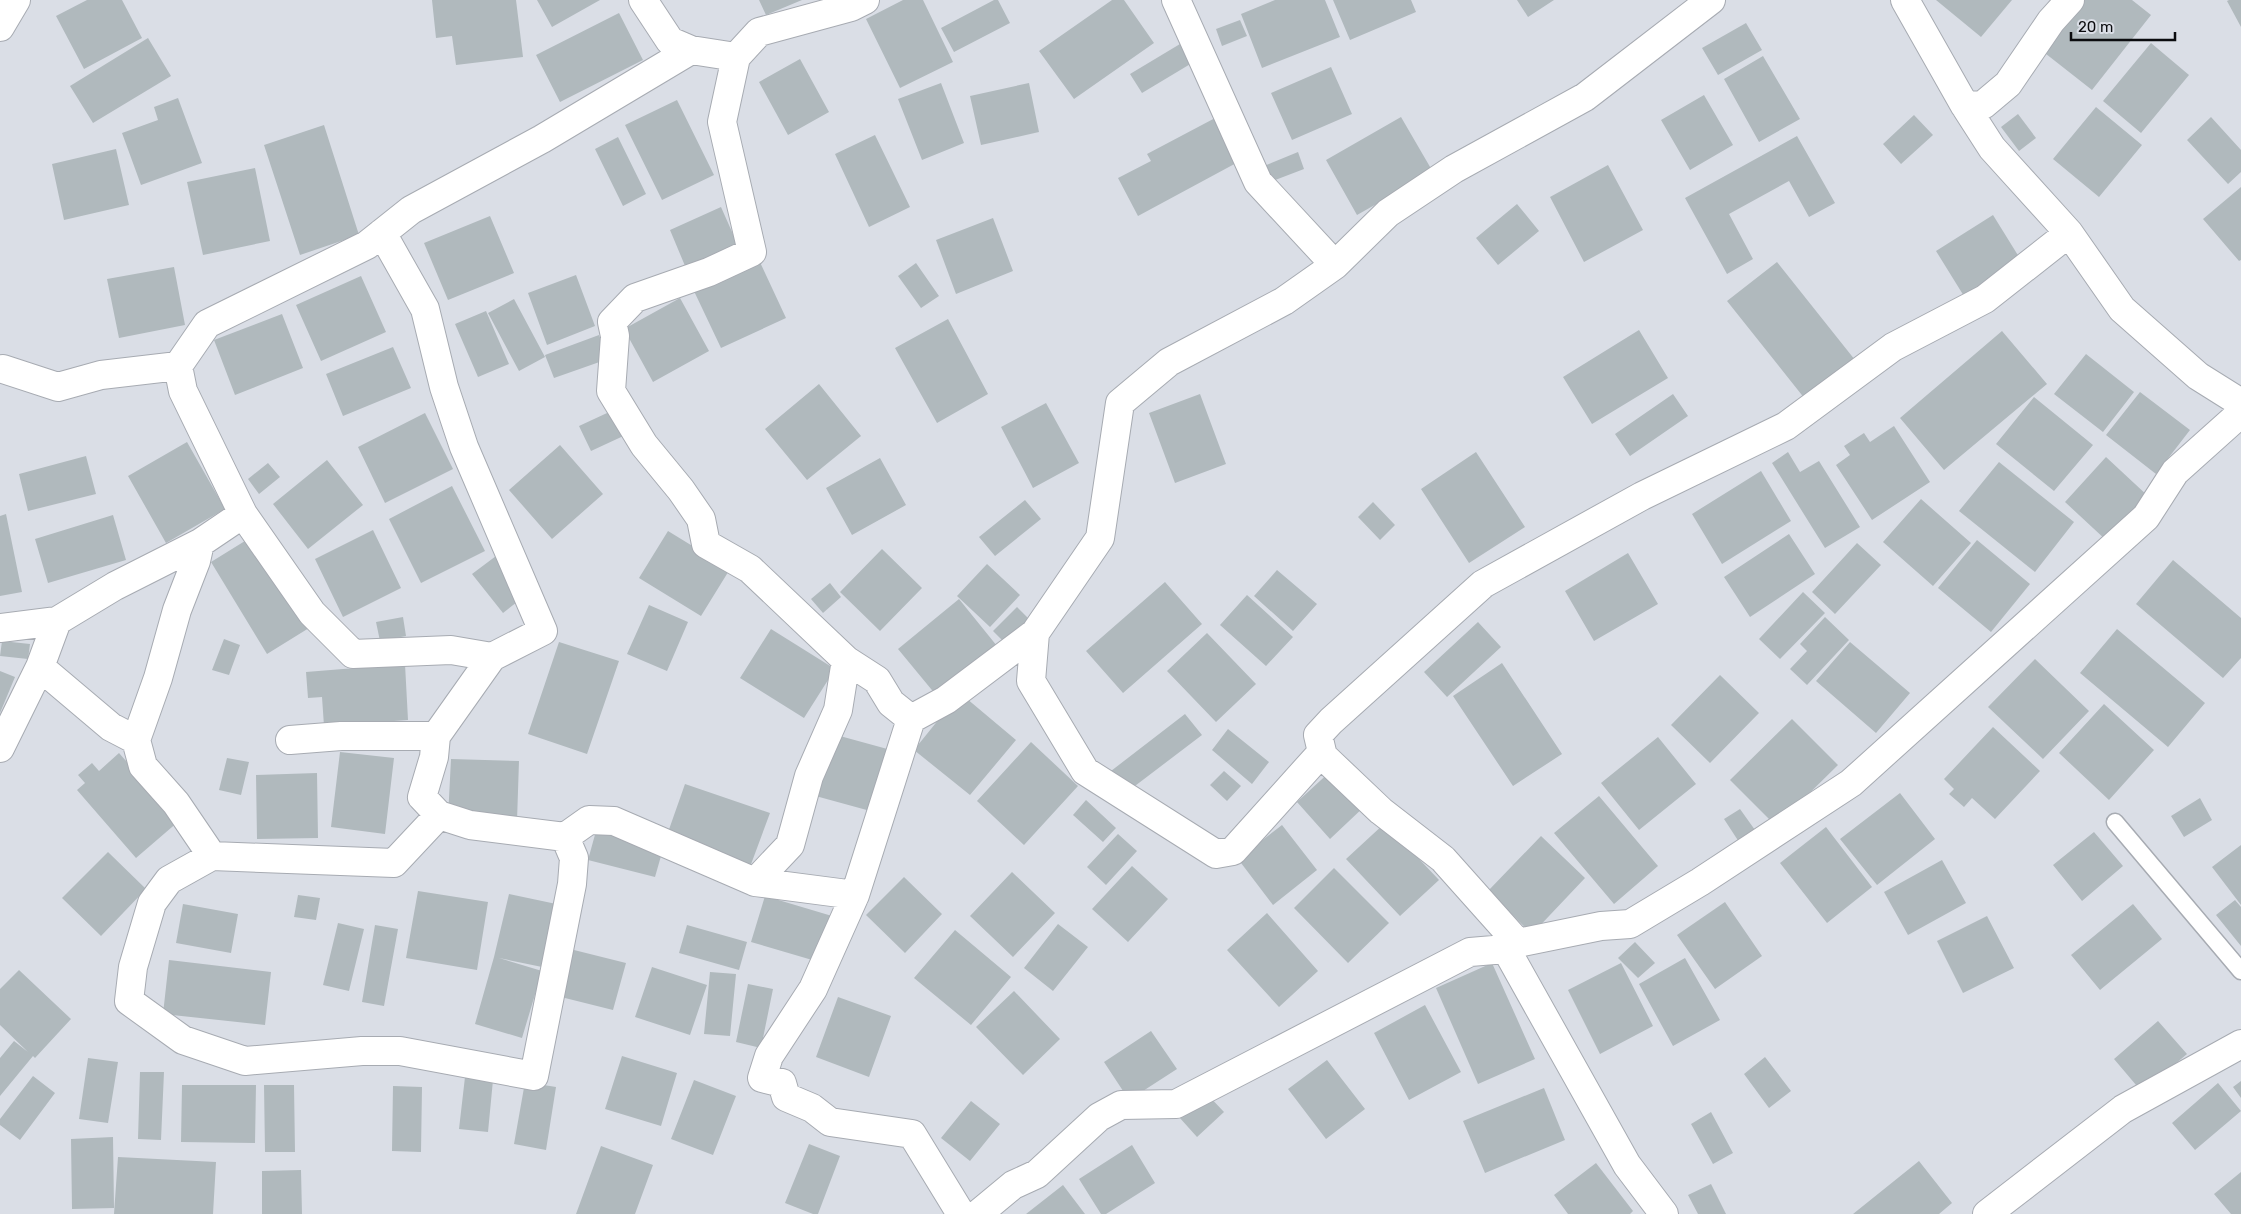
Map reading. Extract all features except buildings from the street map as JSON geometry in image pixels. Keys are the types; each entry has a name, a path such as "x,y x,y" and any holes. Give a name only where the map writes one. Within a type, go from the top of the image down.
{"street":[{"path":"0,27 16,0"},
{"path":"643,0 670,41 691,50 736,57"},
{"path":"1176,0 1258,182 1335,265"},
{"path":"961,1214 912,1134 830,1122 812,1108 786,1097 782,1083 762,1078 769,1056 813,989 855,895 912,719 946,700 1035,633 1100,538 1120,403 1169,362 1259,316 1284,301 1335,265 1388,213 1454,169 1586,97 1711,0"},
{"path":"1905,0 1965,106 1992,148 2069,233 2122,310 2198,376 2241,404"},
{"path":"1965,106 1983,105 2008,84 2051,21 2070,0"},
{"path":"854,2 759,32 736,57 722,122 752,252 709,272 635,298 612,322 615,336 611,391 644,446 681,490 701,519 706,544 750,568 846,660 877,680 891,703 912,719"},
{"path":"492,657 451,650 353,654 312,614 243,514 183,391 178,366 207,324 367,245 411,210 542,139 691,50"},
{"path":"382,233 424,309 444,387 464,447 543,630 492,657 436,736 434,757 422,797 439,815 470,825 564,837 589,820 614,821 755,882 855,895"},
{"path":"1035,633 1031,681 1085,771 1216,854 1233,851 1321,754 1318,735 1331,721 1483,584 1642,496 1786,426 1893,347 1985,299 2069,233"},
{"path":"3,369 58,388 101,375 178,366"},
{"path":"978,1214 1013,1186 1036,1174 1099,1117 1120,1105 1176,1104 1470,952 1512,946 1601,926 1630,924 1700,882 1851,783 2146,517 2175,472 2241,413"},
{"path":"0,628 57,620 115,586 200,543 243,514"},
{"path":"200,543 196,561 177,610 158,678 136,740 144,766 176,803 212,856"},
{"path":"0,748 40,667 57,620"},
{"path":"755,882 790,845 809,776 838,710 846,660"},
{"path":"40,667 111,727 136,740"},
{"path":"290,740 341,736 436,736"},
{"path":"1321,754 1381,811 1443,859 1512,946 1627,1166 1664,1214"},
{"path":"439,815 394,863 212,856 169,880 152,903 133,967 129,1001 183,1040 245,1060 362,1051 400,1052 534,1076 572,884 574,858 564,837"},
{"path":"1994,1212 2123,1109 2241,1044"}],"lane":[{"path":"2115,822 2241,972"}]}
